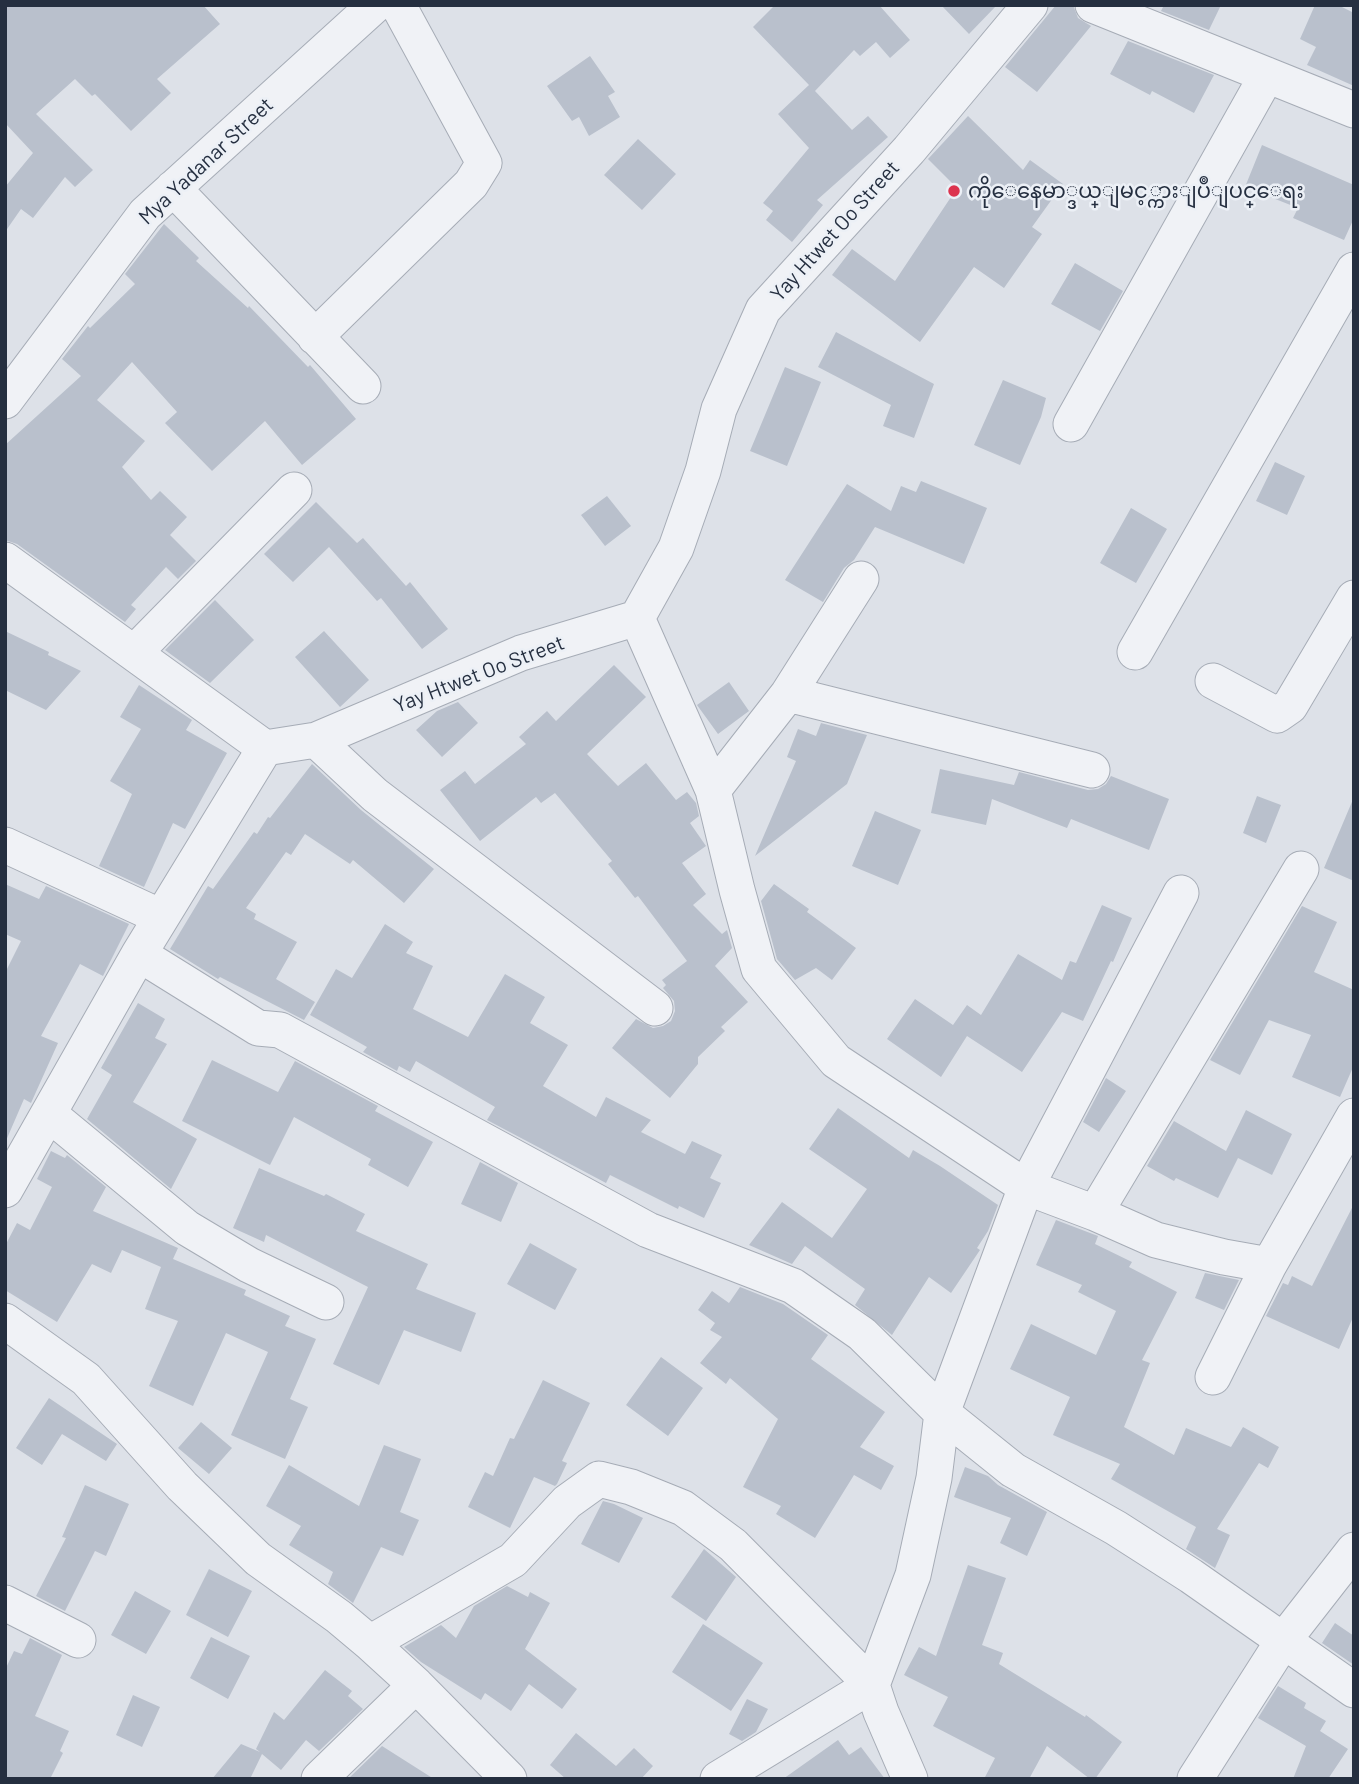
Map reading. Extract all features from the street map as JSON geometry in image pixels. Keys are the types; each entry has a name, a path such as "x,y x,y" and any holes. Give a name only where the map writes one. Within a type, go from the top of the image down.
{"street":[{"name":"Mya Yadanar Street","path":"5,401 145,214 375,5"},
{"path":"315,337 471,184 484,163 398,5"},
{"name":"Yay Htwet Oo Street","path":"265,748 316,740 521,653 637,618 676,548 703,471 719,409 763,310 909,150 1030,5"},
{"path":"1093,5 1354,110"},
{"path":"1071,424 1267,75"},
{"path":"173,188 363,386"},
{"path":"1135,652 1354,270"},
{"path":"134,653 294,490"},
{"path":"5,560 265,748 139,954 49,1114 15,1152 5,1190"},
{"path":"713,790 788,694 860,579"},
{"path":"1213,681 1278,715 1290,706 1354,598"},
{"path":"637,618 713,790 759,969 836,1061 1026,1188 1095,1213 1156,1240 1269,1265"},
{"path":"788,694 1092,770"},
{"path":"316,740 375,795 655,1008"},
{"path":"5,845 161,917"},
{"path":"1095,1213 1301,870"},
{"path":"718,1779 872,1685 913,1575 934,1478 942,1413 1026,1188 1181,893"},
{"path":"139,954 258,1028 280,1030 648,1230 793,1286 862,1334 942,1413 1013,1470 1127,1535 1191,1576 1354,1690"},
{"path":"49,1114 187,1228 248,1265 326,1302"},
{"path":"1213,1377 1269,1265 1354,1116"},
{"path":"5,1321 86,1379 183,1486 258,1559 339,1617 370,1643 416,1685 509,1779"},
{"path":"370,1643 513,1560 567,1502 599,1479 631,1487 683,1508 733,1545 872,1685 910,1779"},
{"path":"1195,1779 1283,1641 1354,1550"},
{"path":"5,1603 78,1640"},
{"path":"319,1779 416,1685"}],"building":[{"path":"5,5 203,5 220,24 157,79 171,93 131,131 95,94 92,96 75,79 36,114 93,170 75,187 65,177 33,218 21,209 5,232 5,187 33,153 5,123"},
{"path":"775,5 879,5 910,40 890,58 876,42 860,56 854,50 815,91 852,130 868,116 888,137 817,200 823,205 792,242 766,220 773,211 763,203 809,148 778,114 809,85 753,27"},
{"path":"941,5 997,5 969,34"},
{"path":"1056,5 1073,5 1078,18 1091,26 1037,92 1005,67"},
{"path":"1164,5 1221,5 1209,30 1161,11"},
{"path":"1315,5 1338,5 1354,13 1354,86 1307,65 1316,47 1300,39"},
{"path":"1128,41 1214,75 1194,113 1152,91 1150,95 1110,74"},
{"path":"590,56 615,92 608,96 620,117 589,136 579,117 572,121 547,86"},
{"path":"968,116 1023,170 1030,160 1063,184 1032,227 1042,234 1004,288 974,267 920,342 832,275 852,249 895,281 957,188 928,159"},
{"path":"638,139 676,174 642,210 604,175"},
{"path":"1262,145 1354,185 1354,218 1344,240 1293,218 1298,208 1245,187"},
{"path":"164,224 199,258 196,261 248,308 249,306 308,367 310,365 356,419 302,465 265,421 212,471 165,423 177,412 132,362 97,400 145,441 122,467 151,500 160,491 187,517 170,535 196,561 178,579 166,567 131,605 136,609 125,622 17,544 5,540 5,445 81,376 62,359 88,326 90,328 135,284 125,274"},
{"path":"1075,263 1123,291 1100,331 1051,304"},
{"path":"836,332 934,384 914,438 883,426 891,405 818,367"},
{"path":"785,367 821,382 787,466 750,451"},
{"path":"1003,380 1046,398 1041,417 1020,465 974,445"},
{"path":"1275,462 1305,476 1287,515 1256,501"},
{"path":"921,481 987,508 964,564 875,527 854,560 844,568 823,602 785,580 847,484 891,511 901,486 916,492"},
{"path":"607,496 631,526 605,546 581,515"},
{"path":"316,502 357,543 363,538 406,586 410,582 448,629 422,649 381,598 377,601 329,547 293,582 264,554"},
{"path":"1131,508 1167,529 1136,583 1100,563"},
{"path":"215,600 254,640 210,683 165,650"},
{"path":"5,631 81,671 46,710 5,690"},
{"path":"324,631 369,680 340,707 295,657"},
{"path":"614,665 646,697 587,754 618,786 646,763 676,800 687,792 696,803 699,816 690,823 706,846 682,863 706,894 693,905 722,934 727,930 732,948 715,966 748,1002 721,1027 725,1031 698,1057 698,1064 670,1098 612,1048 636,1019 653,1028 671,1021 675,1011 674,1001 663,988 666,985 662,980 687,961 638,896 635,898 608,864 612,861 555,793 541,803 536,797 480,841 440,790 465,771 475,784 526,744 519,737 547,711 556,721"},
{"path":"729,682 749,711 718,734 697,705"},
{"path":"139,685 192,720 186,730 227,753 185,829 173,823 144,887 99,866 132,794 110,781 141,729 120,717"},
{"path":"458,702 478,723 442,757 416,730 437,711"},
{"path":"821,723 867,735 847,784 755,856 796,761 787,757 798,729 816,736"},
{"path":"312,764 361,810 434,869 404,903 353,860 350,864 305,834 291,855 286,852 246,908 256,914 254,919 297,942 276,979 315,1002 304,1020 220,977 218,979 170,949 208,886 213,889 254,832 257,834"},
{"path":"940,769 1014,785 1019,772 1088,790 1098,789 1106,784 1111,776 1169,799 1149,850 1071,819 1067,828 992,799 986,825 931,813"},
{"path":"1257,796 1281,805 1266,843 1243,833"},
{"path":"1354,797 1354,881 1324,868"},
{"path":"875,811 921,830 898,885 852,866"},
{"path":"5,884 39,899 46,886 129,924 103,976 80,964 41,1036 58,1043 31,1103 24,1099 5,1143 5,973 21,941 5,934"},
{"path":"774,884 856,948 832,980 816,968 795,980 777,959 761,901"},
{"path":"1102,905 1132,918 1113,962 1111,961 1083,1021 1062,1012 1022,1072 967,1036 941,1077 887,1039 915,999 953,1025 967,1005 981,1015 1018,954 1062,980 1070,961 1076,963"},
{"path":"1302,906 1337,922 1314,972 1354,990 1354,1065 1340,1097 1292,1077 1311,1035 1269,1020 1240,1075 1210,1060"},
{"path":"385,924 413,942 406,953 433,966 413,1009 468,1037 505,974 545,997 530,1023 568,1045 543,1086 596,1117 606,1097 651,1120 641,1132 685,1154 692,1141 722,1155 710,1178 721,1183 704,1218 679,1206 678,1209 610,1175 606,1183 487,1120 495,1107 416,1061 410,1072 399,1066 397,1071 363,1052 367,1047 310,1015 336,969 352,978"},
{"path":"138,1003 165,1019 155,1038 167,1044 133,1102 197,1139 171,1189 87,1119 112,1075 101,1068"},
{"path":"212,1060 278,1092 295,1061 378,1106 375,1111 433,1142 408,1187 368,1165 371,1159 294,1117 270,1165 182,1121"},
{"path":"1106,1078 1126,1091 1099,1132 1083,1122"},
{"path":"838,1108 909,1158 913,1150 998,1205 988,1231 977,1248 980,1250 951,1293 929,1277 892,1335 855,1305 865,1289 805,1246 792,1264 749,1245 782,1202 832,1238 867,1189 809,1149"},
{"path":"1246,1110 1292,1134 1272,1175 1238,1158 1218,1198 1176,1178 1174,1181 1147,1166 1174,1121 1226,1151"},
{"path":"51,1151 65,1158 67,1155 106,1187 93,1211 178,1248 173,1259 246,1290 244,1295 290,1316 285,1326 316,1339 290,1399 308,1407 285,1459 231,1435 268,1352 226,1333 193,1406 149,1386 178,1321 145,1309 161,1267 122,1250 111,1273 92,1264 57,1322 5,1290 5,1246 17,1223 30,1230 52,1187 37,1179"},
{"path":"480,1162 518,1183 501,1222 461,1204"},
{"path":"259,1168 324,1196 326,1194 365,1214 356,1231 428,1264 416,1289 476,1313 461,1352 404,1330 379,1385 333,1364 368,1287 266,1235 264,1242 233,1228"},
{"path":"1354,1204 1354,1315 1339,1349 1266,1316 1283,1283 1288,1285 1292,1276 1312,1286"},
{"path":"1056,1220 1098,1236 1095,1244 1132,1262 1129,1267 1177,1292 1142,1360 1150,1363 1124,1427 1174,1455 1186,1428 1231,1447 1243,1427 1279,1447 1268,1468 1259,1463 1217,1529 1230,1535 1215,1568 1186,1549 1196,1527 1111,1479 1120,1464 1053,1435 1070,1397 1010,1369 1031,1324 1096,1355 1116,1311 1078,1292 1082,1285 1036,1265"},
{"path":"530,1243 577,1269 555,1310 507,1284"},
{"path":"1205,1273 1239,1280 1224,1310 1195,1298"},
{"path":"740,1287 783,1304 828,1335 811,1359 885,1412 860,1447 894,1466 881,1490 854,1475 815,1538 776,1514 781,1506 743,1487 778,1419 730,1378 726,1384 700,1363 722,1337 710,1330 715,1323 698,1310 712,1291 729,1303"},
{"path":"661,1357 703,1388 668,1436 626,1405"},
{"path":"543,1380 590,1403 562,1461 567,1463 557,1484 555,1486 534,1477 510,1528 468,1507 485,1472 493,1476 510,1438 514,1439"},
{"path":"49,1398 117,1444 106,1461 62,1434 42,1465 16,1448"},
{"path":"201,1422 232,1448 209,1474 178,1448"},
{"path":"384,1445 421,1459 400,1512 419,1520 403,1556 381,1547 353,1603 328,1584 333,1572 289,1545 301,1526 266,1506 289,1465 359,1506"},
{"path":"965,1467 988,1476 998,1485 1047,1512 1027,1556 1000,1543 1011,1518 954,1497"},
{"path":"85,1485 129,1504 106,1556 95,1551 65,1611 36,1596 66,1538 62,1537"},
{"path":"603,1501 643,1518 619,1563 581,1544"},
{"path":"704,1549 736,1577 706,1621 671,1597"},
{"path":"968,1565 1006,1578 982,1645 1003,1653 999,1664 1085,1717 1086,1715 1122,1742 1095,1779 1090,1779 1047,1746 1029,1779 984,1779 995,1758 933,1726 948,1697 904,1675 919,1647 936,1656"},
{"path":"209,1569 252,1591 228,1637 186,1615"},
{"path":"507,1586 528,1597 530,1592 550,1603 525,1649 577,1689 562,1709 529,1684 511,1711 485,1693 481,1700 421,1662 404,1647 441,1625 456,1638 474,1606"},
{"path":"135,1591 171,1611 146,1654 111,1635"},
{"path":"1335,1623 1354,1636 1354,1665 1322,1643"},
{"path":"703,1624 763,1663 731,1711 672,1672"},
{"path":"211,1637 250,1656 228,1699 190,1678"},
{"path":"30,1638 62,1655 35,1716 69,1731 60,1751 63,1753 50,1779 5,1779 5,1670 14,1651 22,1654"},
{"path":"325,1670 352,1691 348,1696 363,1709 319,1751 306,1740 281,1770 262,1754 250,1779 212,1779 241,1744 260,1752 256,1749 274,1712 284,1720"},
{"path":"1278,1686 1306,1703 1304,1708 1326,1721 1320,1731 1348,1749 1328,1779 1293,1779 1306,1746 1258,1718"},
{"path":"133,1695 160,1707 142,1747 116,1735"},
{"path":"747,1699 768,1709 756,1732 742,1741 729,1734"},
{"path":"576,1733 616,1766 634,1748 653,1766 641,1779 566,1779 550,1765"},
{"path":"838,1740 849,1755 861,1747 885,1779 783,1779"},
{"path":"382,1746 434,1779 349,1778"}],"place":[{"name":"ကိုေနေမာ္ဒယ္ျမင့္ကားျပဳျပင္ေရး","path":"954,191"}]}
